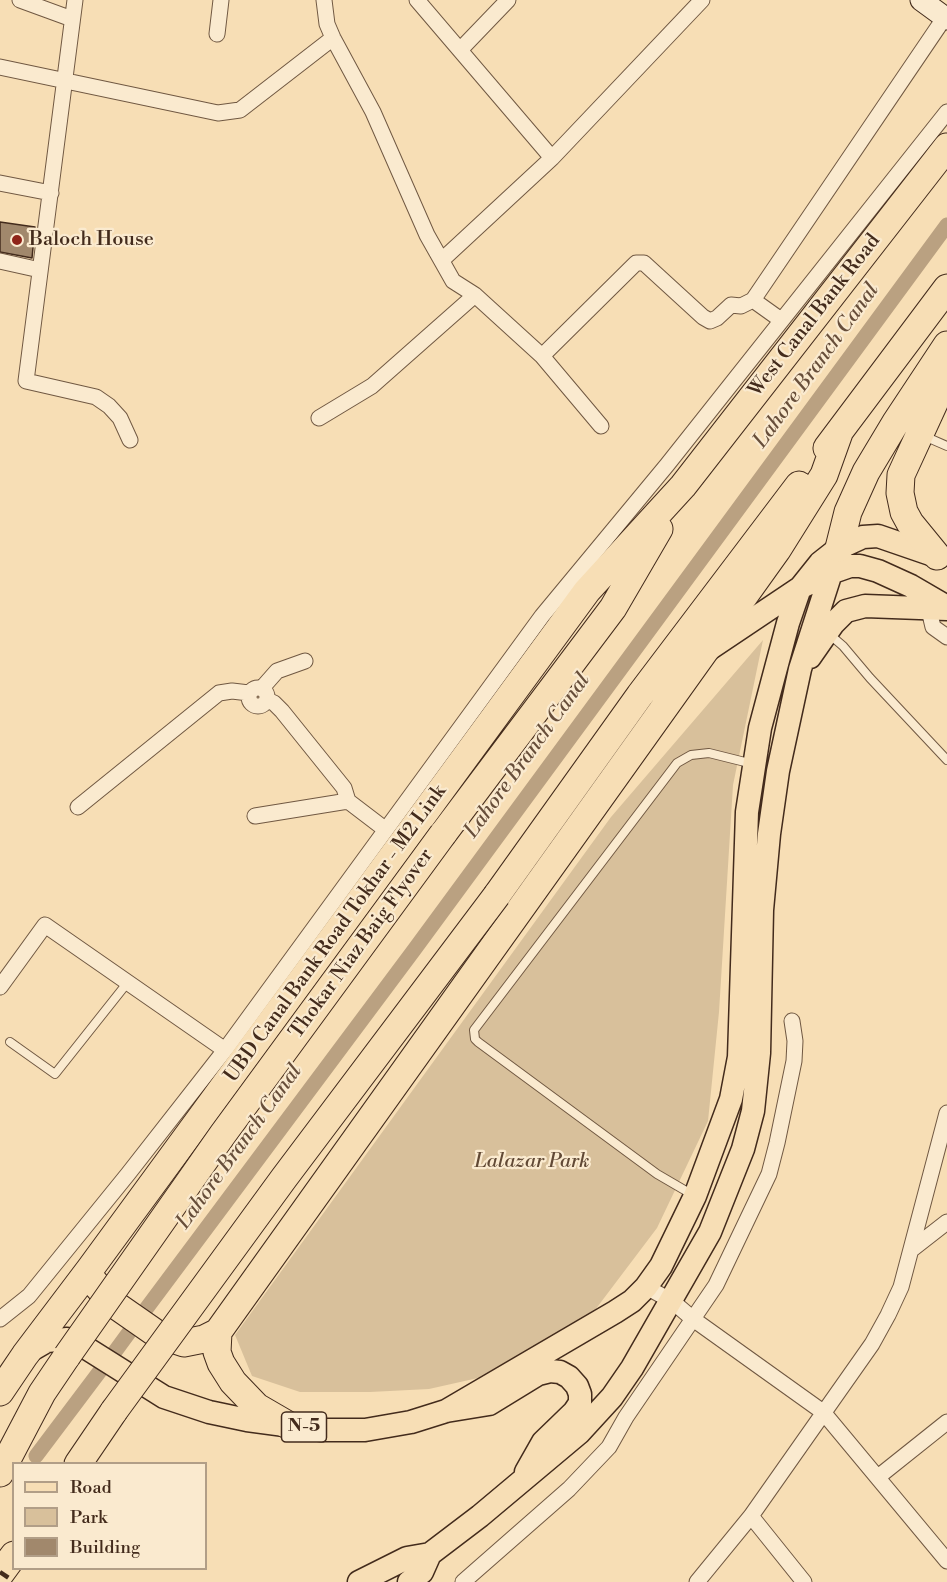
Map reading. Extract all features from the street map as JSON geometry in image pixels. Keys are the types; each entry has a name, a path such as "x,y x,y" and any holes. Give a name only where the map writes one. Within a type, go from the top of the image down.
{"highway":[{"name":"West Canal Bank Road","path":"683,486 947,147"},
{"path":"79,1462 284,1178 496,895 640,695 947,288"},
{"path":"942,559 910,524 904,512 900,493 901,475 941,388 947,347"},
{"path":"835,560 848,512 866,472 896,422 947,347"},
{"path":"90,1269 94,1282 111,1302 157,1334 184,1342 204,1339 218,1332 777,550 824,475 839,433"},
{"name":"Thokar Niaz Baig Flyover","path":"0,1473 42,1393 230,1124 443,834 614,608 683,486"},
{"name":"UBD Canal Bank Road Tokhar - M2 Link","path":"0,1392 25,1354 90,1269 587,591 683,486"},
{"path":"218,1332 217,1352 233,1383 257,1407 288,1425"},
{"path":"0,1574 12,1558"}],"main road":[{"path":"640,695 800,588 820,563 835,560 863,537 878,536 942,559"},
{"path":"835,560 850,566 878,571 910,586 941,609"},
{"path":"521,1481 579,1433 612,1397 633,1368 710,1232 743,1149 753,1111 759,1053 762,910 778,771 800,669 835,560"},
{"path":"446,1411 615,1312 646,1287 660,1266 695,1196 731,1099 739,1057 747,812 760,728 788,622 800,588"},
{"path":"800,669 846,610 866,606 941,609"},
{"name":"N-5","path":"0,1376 25,1354 47,1341 67,1339 164,1397 209,1412 247,1420 322,1430 365,1430 411,1422 446,1411 489,1404 543,1371 556,1372 569,1377 579,1390 580,1403 574,1412 543,1442 521,1481 430,1554 407,1558 359,1582"},
{"path":"409,1582 422,1572 430,1554"}],"street":[{"path":"20,0 72,19"},
{"path":"75,0 26,381 96,397 120,418 130,440"},
{"path":"217,34 221,0"},
{"path":"324,0 327,24 333,38 373,112 427,235 453,281 475,295 542,356 601,426"},
{"path":"417,0 552,158"},
{"path":"460,50 508,0"},
{"path":"542,356 636,263 644,263 710,321 717,318 731,305 741,306 753,300 946,17 921,0"},
{"path":"442,260 552,158 696,2"},
{"path":"0,67 219,113 240,110 333,38"},
{"path":"0,1319 29,1296 128,1174 225,1050 542,616 666,465 947,112"},
{"path":"0,183 51,193"},
{"path":"0,261 40,270"},
{"path":"319,418 372,386 475,295"},
{"path":"753,300 781,320"},
{"path":"941,609 933,627 947,637"},
{"path":"259,694 277,671 305,661"},
{"path":"78,807 219,693 232,691 259,694 282,711 344,788 348,801 386,830"},
{"path":"255,816 348,801"},
{"path":"0,987 45,925 225,1050"},
{"path":"463,1582 569,1489 609,1447 626,1417 716,1285 769,1174 794,1061 795,1041 792,1021"},
{"path":"697,1582 751,1516 872,1344 888,1315 901,1287 947,1113"},
{"path":"911,1250 947,1222"},
{"path":"646,1287 672,1301 693,1319 823,1412 947,1561"},
{"path":"878,1477 947,1422"},
{"path":"751,1516 804,1582"}],"lane":[{"path":"920,434 947,446"},
{"path":"828,633 843,646 947,760"},
{"path":"695,1196 657,1173 478,1042 475,1039 474,1030 677,763 691,755 709,753 755,764"},
{"path":"10,1042 55,1074 128,982"}],"green space":[{"name":"Lalazar Park","path":"763,640 733,785 719,1012 708,1121 657,1228 592,1314 478,1378 429,1389 300,1392 252,1376 235,1335 611,817"}],"building":[{"name":"Baloch House","path":"0,222 35,227 32,258 0,252"}],"waterway":[{"name":"Lahore Branch Canal","path":"143,1313 414,950 947,225"},
{"name":"Lahore Branch Canal","path":"111,1357 133,1327"},
{"name":"Lahore Branch Canal","path":"36,1456 100,1371"}],"railway":[{"path":"0,1572 15,1582"}],"place":[{"name":"Baloch House","path":"17,240"}]}
